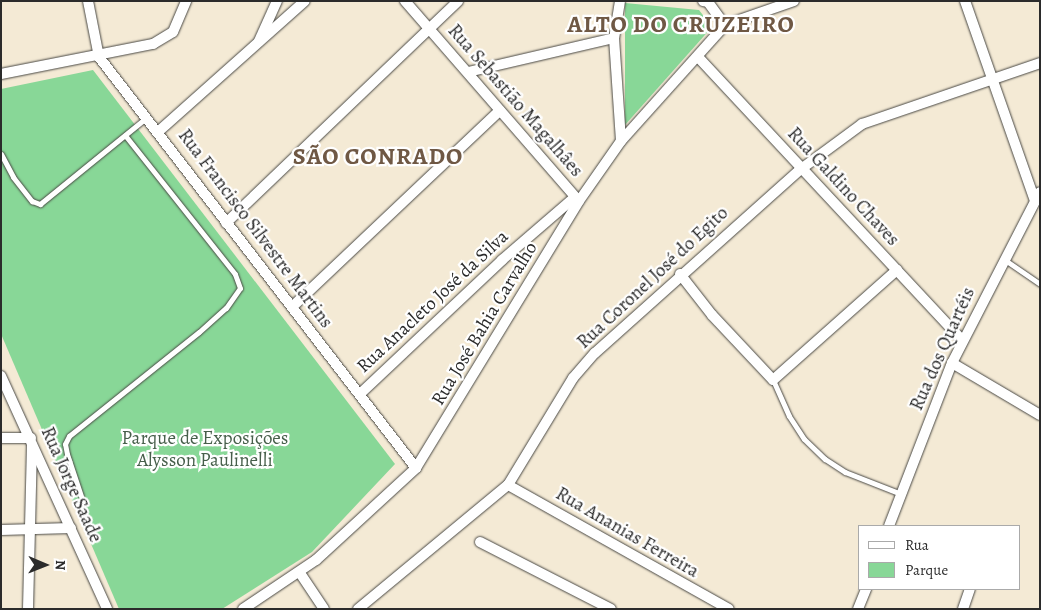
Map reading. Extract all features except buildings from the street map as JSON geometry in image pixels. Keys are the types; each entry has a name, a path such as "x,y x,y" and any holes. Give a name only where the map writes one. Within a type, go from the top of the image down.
{"street":[{"name":"Rua Francisco Silvestre Martins","path":"88,1 99,57 159,131 226,223 361,393 416,468"},
{"path":"1,74 99,57 145,46 167,37 179,23 186,1"},
{"path":"257,45 277,1"},
{"path":"159,131 305,1"},
{"name":"Rua Sebastião Magalhâes","path":"405,1 577,199"},
{"path":"226,223 458,1"},
{"path":"620,1 614,38 621,140"},
{"path":"703,1 708,2 725,25 794,1"},
{"path":"965,1 1034,201"},
{"name":"Rua José Bahia Carvalho","path":"243,609 300,572 331,549 416,468 577,199 621,140 725,25"},
{"path":"468,72 614,38"},
{"name":"Rua Galdino Chaves","path":"698,57 963,341"},
{"name":"Rua Coronel José do Egito","path":"358,609 508,485 572,378 595,353 680,274 801,169 862,124 1040,63"},
{"path":"292,307 500,110"},
{"name":"Rua dos Quartéis","path":"889,525 952,363 1040,192"},
{"name":"Rua Anacleto José da Silva","path":"361,393 502,260 577,199"},
{"path":"680,274 712,315 773,380 896,270"},
{"path":"952,363 1040,415"},
{"name":"Rua Jorge Saade","path":"1,376 32,440 107,609"},
{"path":"1,438 32,440 28,529 28,609"},
{"name":"Rua Ananias Ferreira","path":"508,485 724,608"},
{"path":"1,530 71,528"},
{"path":"480,542 611,609"},
{"path":"300,572 324,609"},
{"path":"858,609 866,590"},
{"path":"963,609 970,590"}],"lane":[{"path":"1,154 14,177 32,201 40,204 147,117"},
{"path":"82,496 67,454 66,444 69,436 199,332 226,308 240,288 235,274 125,135"},
{"path":"1004,259 1040,284"},
{"path":"773,380 789,416 804,439 825,459 845,472 901,494"}],"green space":[{"path":"625,3 699,10 712,27 625,125"},
{"name":"Parque de Exposições Alysson Paulinelli","path":"93,70 395,464 312,552 222,609 119,609 1,334 1,89"}],"district":[{"name":"ALTO DO CRUZEIRO","path":"681,25"},
{"name":"SÃO CONRADO","path":"378,157"}]}
